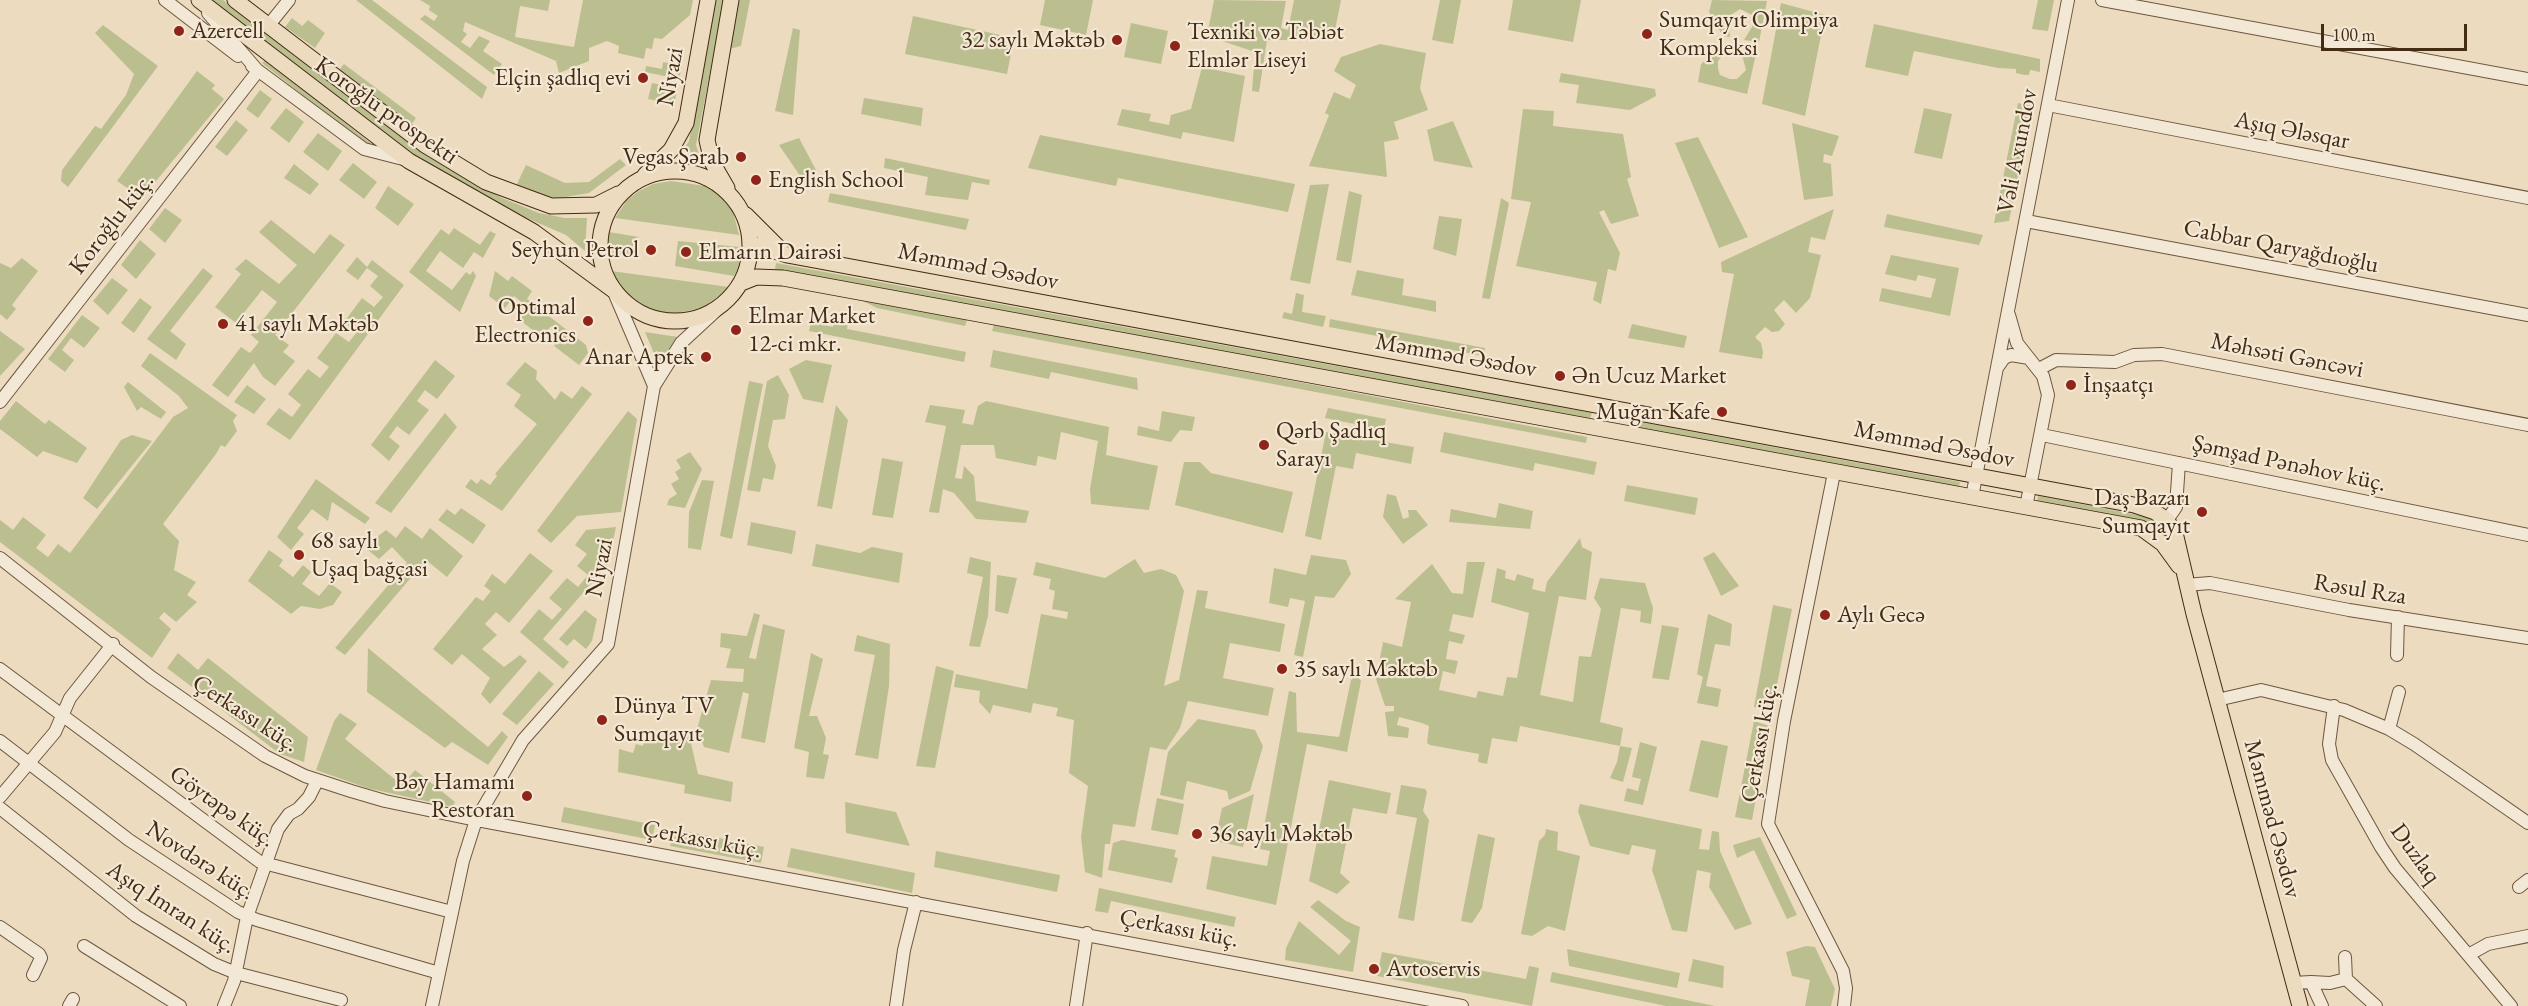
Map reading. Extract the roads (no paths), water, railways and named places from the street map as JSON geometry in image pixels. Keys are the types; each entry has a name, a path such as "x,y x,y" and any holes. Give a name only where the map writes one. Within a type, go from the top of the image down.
{"main road":[{"name":"Koroğlu prospekti","path":"198,0 409,160 556,246 613,290"},
{"name":"Koroğlu prospekti","path":"235,0 425,145 486,182 524,198 551,206 570,207 596,205 632,185"},
{"path":"245,0 256,16"},
{"name":"Niyazi","path":"632,185 672,150 686,123 708,0"},
{"path":"731,0 707,140 712,162 733,198 745,219 750,256 741,283 721,306 706,315 672,322 639,313 624,303 613,290 601,264 599,243 603,222 616,199 632,185 654,174 689,172 721,186 733,198 758,229 787,255"},
{"name":"Məmməd Əsədov","path":"750,243 787,255 1976,475 2134,505 2155,512 2167,520 2176,537 2185,579 2300,1006"},
{"path":"556,246 601,264"},
{"name":"Məmməd Əsədov","path":"741,283 765,276 783,278 2140,528 2163,544 2185,579"}],"street":[{"path":"165,0 364,149 409,160"},
{"path":"198,0 258,71"},
{"name":"Vəli Axundov","path":"1972,497 2068,0"},
{"path":"2102,0 2528,79"},
{"path":"268,26 282,2"},
{"path":"194,23 260,48"},
{"name":"Koroğlu küç.","path":"0,402 258,71"},
{"name":"Aşıq Ələsqar","path":"2048,105 2528,198"},
{"name":"Cabbar Qaryağdıoğlu","path":"2026,221 2528,315"},
{"path":"613,290 654,386"},
{"path":"654,386 681,343 721,306"},
{"path":"2008,310 2017,344 2039,369 2047,384 2048,395 2042,435 2026,507"},
{"name":"Məhsəti Gəncəvi","path":"2039,369 2056,360 2115,362 2133,355 2162,354 2528,424"},
{"path":"1996,369 2004,358 2011,355 2029,358"},
{"name":"Niyazi","path":"433,1006 466,849 476,820 523,740 608,644 654,386"},
{"name":"Şəmşad Pənəhov küç.","path":"2042,435 2528,535"},
{"path":"2167,520 2176,507 2179,463"},
{"name":"Çerkassı küç.","path":"1834,472 1784,721 1768,824 1843,970 1846,988 1844,1006"},
{"name":"Çerkassı küç.","path":"0,558 113,644 151,677 265,756 317,781 385,801 476,820 1088,933 1462,1006"},
{"name":"Rəsul Rza","path":"2185,579 2528,638"},
{"path":"2397,655 2398,617"},
{"path":"0,797 55,732 70,698 113,644"},
{"name":"Göytəpə küç.","path":"0,669 254,859 266,865 452,912"},
{"path":"2217,700 2261,690 2334,706 2389,729 2528,824"},
{"path":"2389,729 2398,692"},
{"name":"Duzlaq","path":"2334,706 2329,744 2332,760 2395,868 2470,954 2511,1006"},
{"name":"Novdərə küç.","path":"0,741 129,840 247,917 440,973"},
{"path":"225,1006 236,974 247,917 284,818 304,805 317,781"},
{"name":"Aşıq İmran küç.","path":"0,808 136,916 198,955 236,974 341,1000"},
{"path":"896,1006 904,950 916,902"},
{"path":"0,927 39,954 41,958 33,975"},
{"path":"1076,1006 1088,933"},
{"path":"2470,954 2488,944 2528,936"},
{"path":"84,946 180,1006"},
{"path":"2345,957 2346,980 2376,1006"},
{"path":"2293,983 2330,983 2346,980"},
{"path":"2310,982 2322,1006"}],"place":[{"name":"Azercell","path":"179,31"},
{"name":"Sumqayıt Olimpiya Kompleksi","path":"1647,34"},
{"name":"32 saylı Məktəb","path":"1117,40"},
{"name":"Texniki və Təbiət Elmlər Liseyi","path":"1175,46"},
{"name":"Elçin şadlıq evi","path":"643,78"},
{"name":"Vegas Şərab","path":"741,157"},
{"name":"English School","path":"756,180"},
{"name":"Seyhun Petrol","path":"651,250"},
{"name":"Elmarın Dairəsi","path":"686,252"},
{"name":"Optimal Electronics","path":"588,321"},
{"name":"41 saylı Məktəb","path":"223,324"},
{"name":"Elmar Market 12-ci mkr.","path":"736,330"},
{"name":"Anar Aptek","path":"706,357"},
{"name":"Ən Ucuz Market","path":"1560,376"},
{"name":"İnşaatçı","path":"2071,385"},
{"name":"Muğan Kafe","path":"1722,412"},
{"name":"Qәrb Şadlıq Sarayı","path":"1264,445"},
{"name":"Daş Bazarı Sumqayıt","path":"2202,512"},
{"name":"68 saylı Uşaq bağçasi","path":"299,555"},
{"name":"Aylı Gecə","path":"1825,615"},
{"name":"35 saylı Məktəb","path":"1282,669"},
{"name":"Dünya TV Sumqayıt","path":"602,720"},
{"name":"Bәy Hamamı Restoran","path":"527,796"},
{"name":"36 saylı Məktəb","path":"1197,834"},
{"name":"Avtoservis","path":"1374,969"}]}
